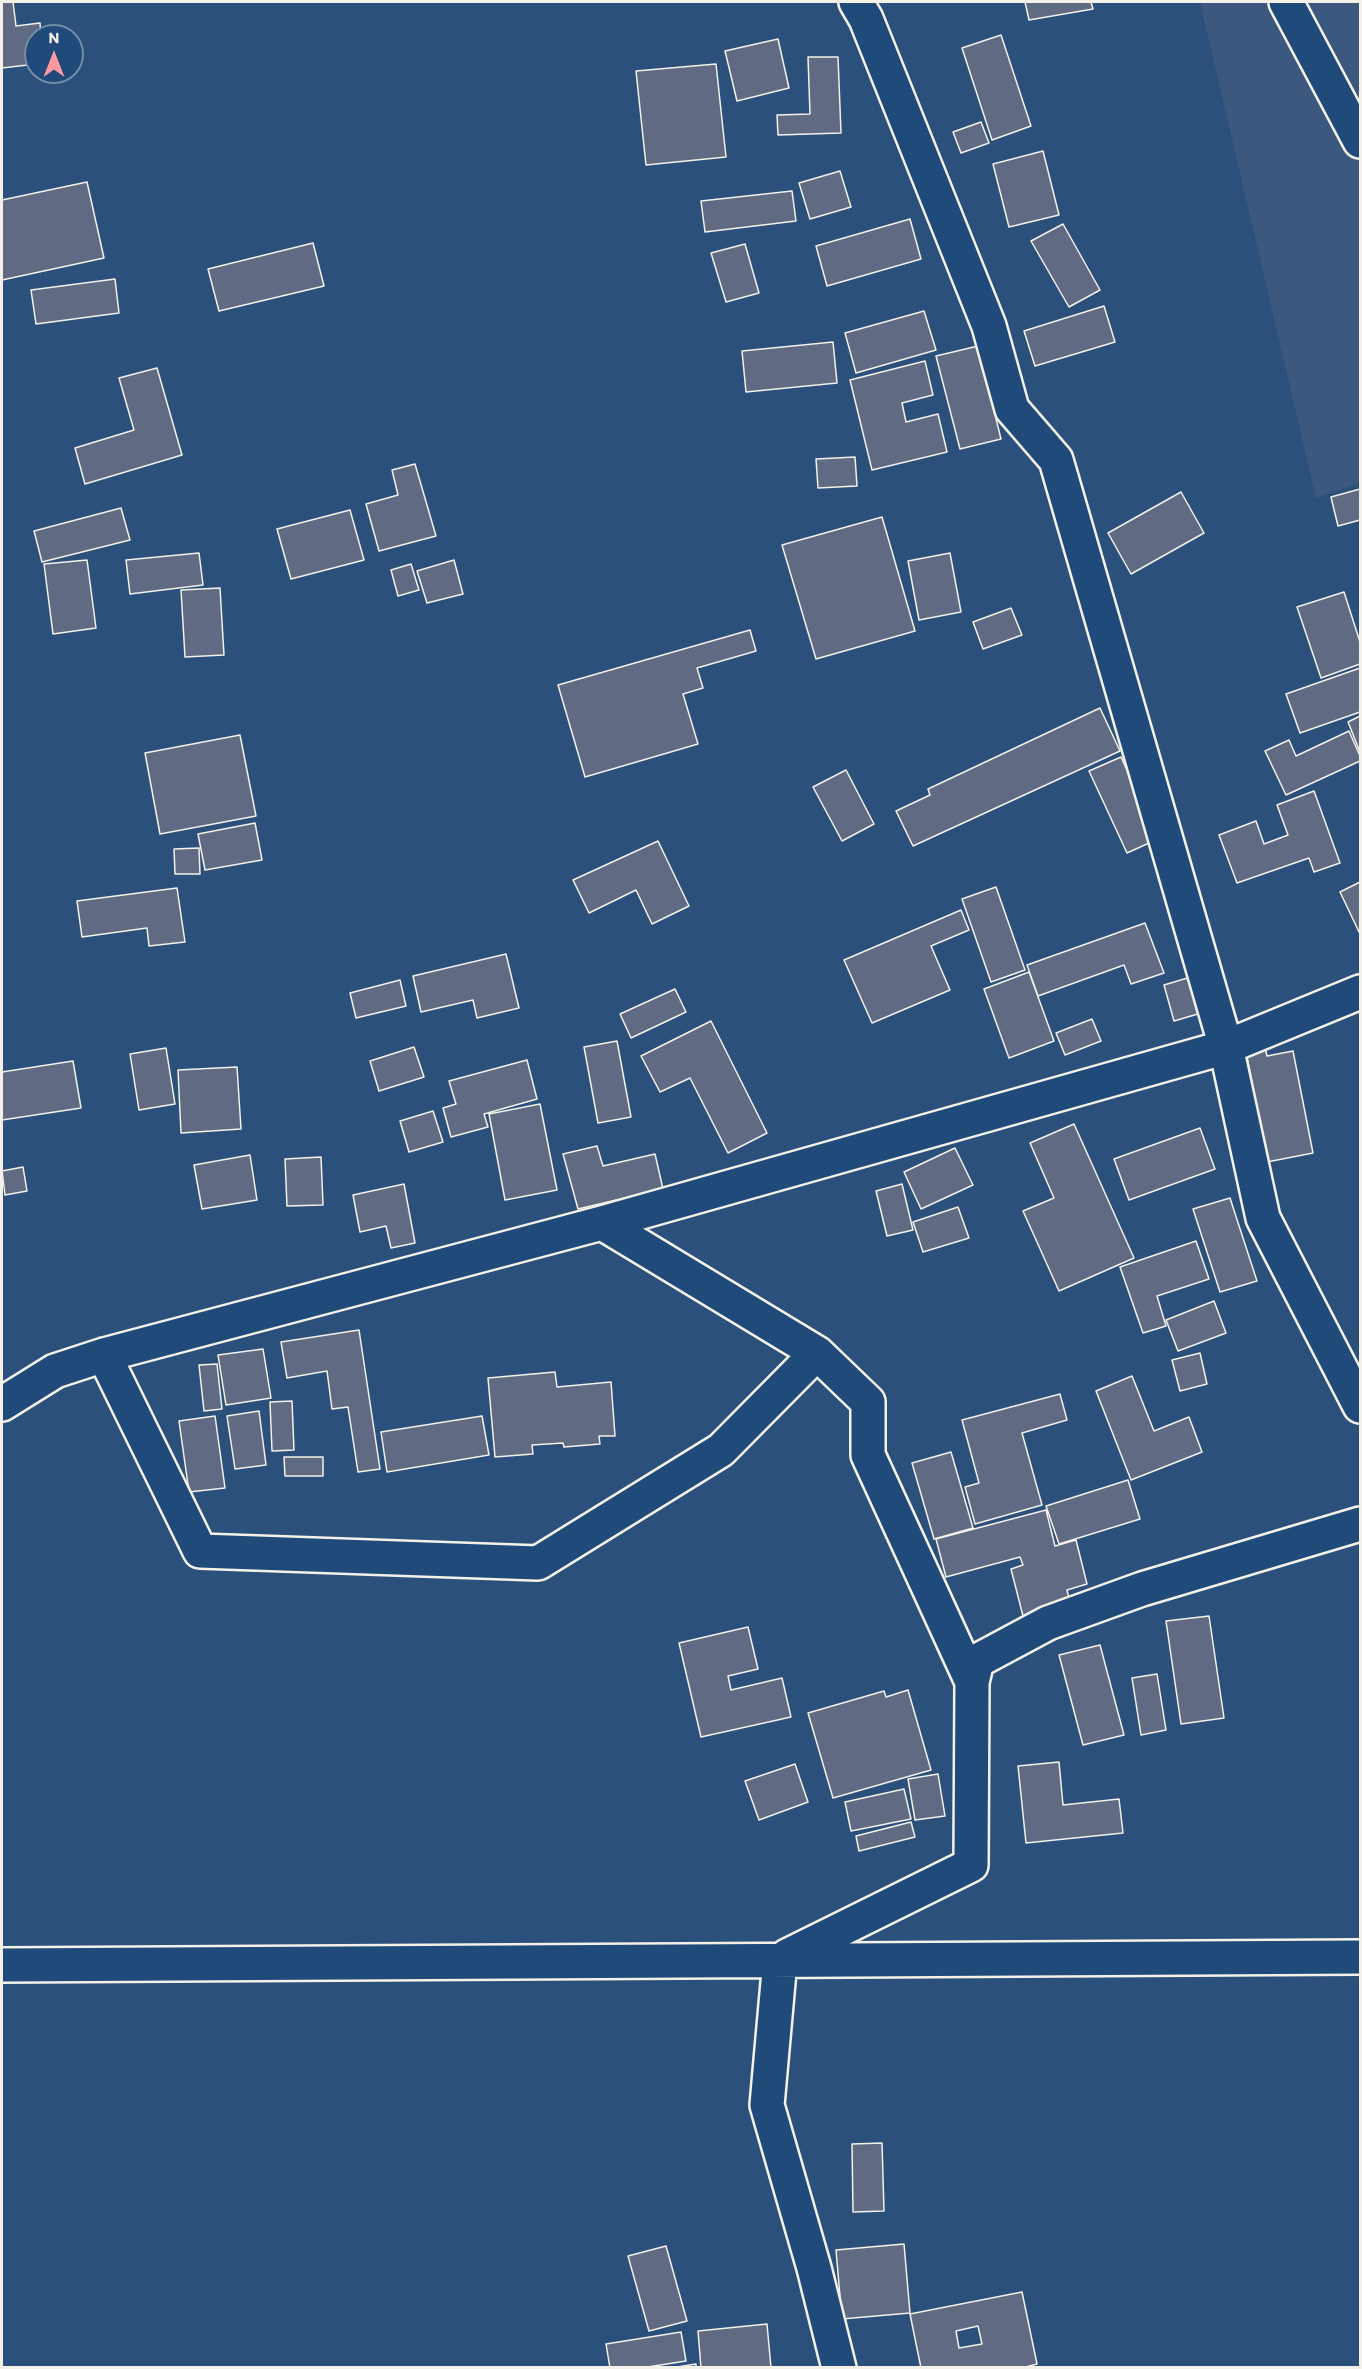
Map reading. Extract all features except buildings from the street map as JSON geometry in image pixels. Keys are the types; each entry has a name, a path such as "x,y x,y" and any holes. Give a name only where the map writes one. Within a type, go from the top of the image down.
{"street":[{"path":"856,2 866,19 989,326 1012,410 1056,460 1226,1047 1263,1218 1360,1406"},
{"path":"1286,2 1360,141"},
{"path":"2,1404 55,1371 104,1355 602,1223 1226,1047 1360,992"},
{"path":"602,1223 817,1353 868,1402 868,1455 972,1682"},
{"path":"104,1355 200,1551 538,1563 721,1450 817,1353"},
{"path":"780,1960 970,1865 972,1682 977,1661 1048,1623 1142,1589 1360,1524"},
{"path":"2,1965 1360,1957"},
{"path":"780,1960 767,2105 814,2268 839,2367"}],"shaded area":[{"path":"1200,2 1360,2 1360,483 1316,498"}]}
